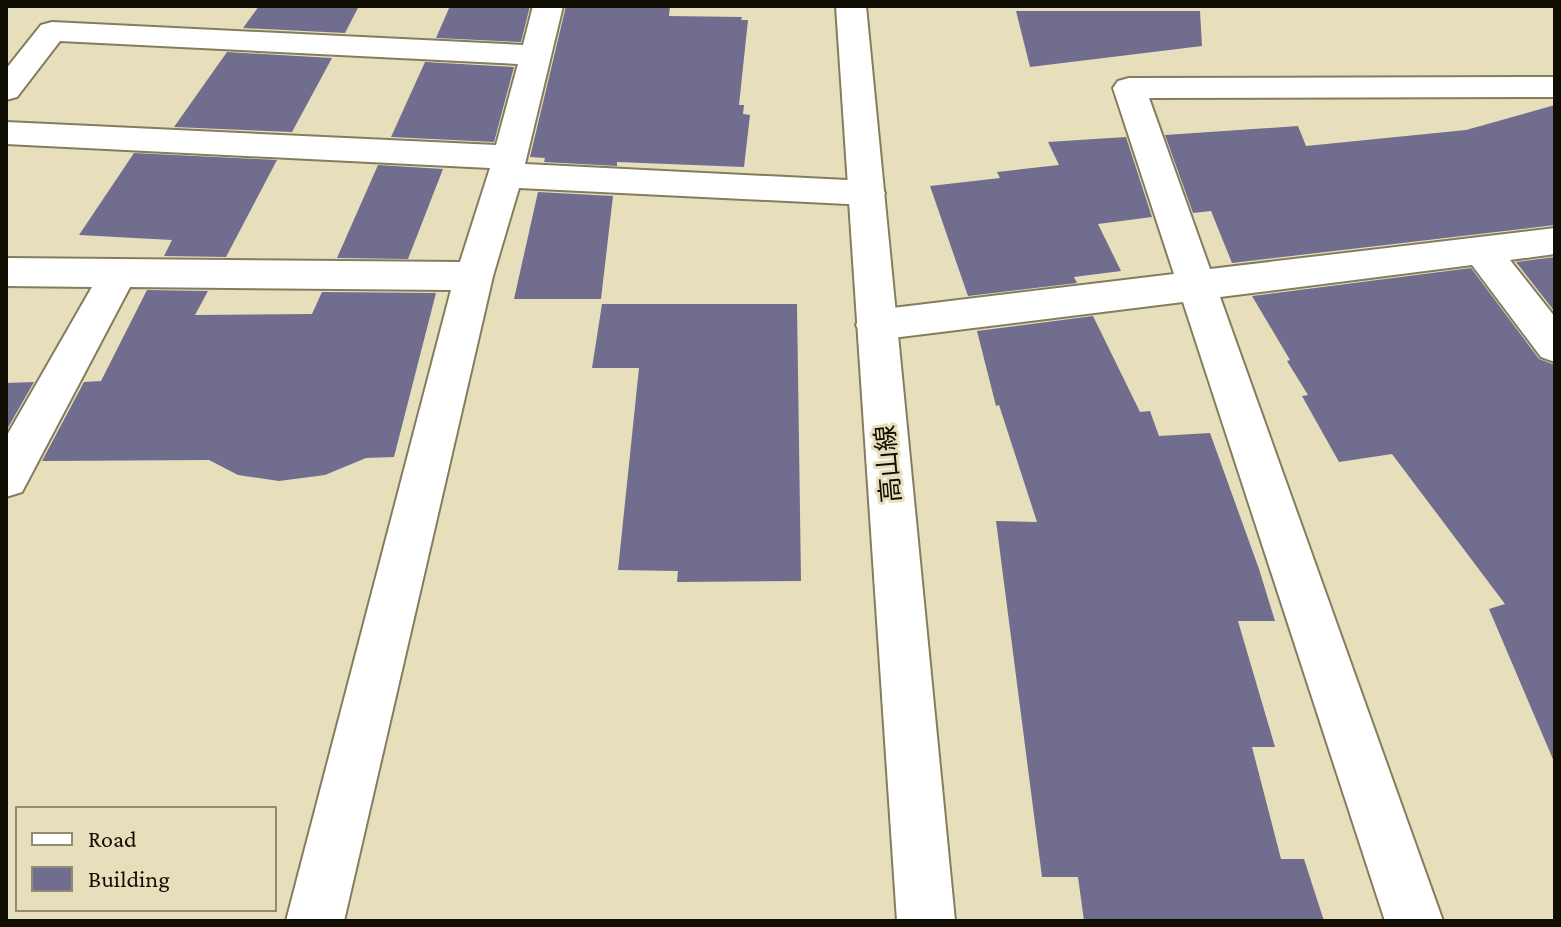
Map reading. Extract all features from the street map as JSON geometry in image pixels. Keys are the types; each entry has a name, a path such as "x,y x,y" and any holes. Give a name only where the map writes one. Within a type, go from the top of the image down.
{"street":[{"path":"315,921 474,276 507,166 548,6"},
{"name":"高山線","path":"851,6 926,921"},
{"path":"6,90 18,59 52,31 535,55"},
{"path":"1414,921 1129,88 1555,87"},
{"path":"6,133 867,193"},
{"path":"876,325 1555,241"},
{"path":"1481,250 1555,346"},
{"path":"6,272 474,276"},
{"path":"6,478 118,274"}],"building":[{"path":"259,6 359,6 345,33 243,28"},
{"path":"450,6 530,6 521,42 436,38"},
{"path":"566,6 670,6 669,16 742,17 741,20 748,20 739,105 744,105 743,114 750,115 744,167 617,162 617,166 544,162 545,158 530,157"},
{"path":"1016,11 1200,11 1202,46 1030,67"},
{"path":"227,52 332,58 292,132 174,127"},
{"path":"425,62 514,67 494,142 391,137"},
{"path":"1555,105 1555,225 1232,263 1211,211 1193,213 1165,135 1298,126 1306,146 1466,130"},
{"path":"1126,137 1152,217 1098,224 1121,271 1074,277 1077,283 968,296 930,186 1000,178 997,172 1059,165 1048,142"},
{"path":"134,153 277,160 226,257 164,256 172,240 79,235"},
{"path":"378,165 443,169 408,259 337,258"},
{"path":"538,192 613,196 601,299 514,299"},
{"path":"1555,257 1555,312 1516,262"},
{"path":"1471,268 1539,359 1555,365 1555,764 1489,609 1505,604 1392,454 1339,462 1302,396 1308,395 1287,361 1290,360 1252,296"},
{"path":"147,290 208,291 195,315 312,314 322,292 436,293 394,457 366,458 325,475 279,481 238,475 209,460 42,461 84,382 101,381"},
{"path":"602,304 797,304 801,581 677,582 678,571 618,570 639,368 592,368"},
{"path":"1093,316 1140,412 1150,411 1159,436 1210,433 1275,621 1238,621 1275,747 1252,747 1281,859 1304,859 1324,921 1084,921 1078,877 1042,877 996,521 1037,522 999,405 996,406 977,331"},
{"path":"34,382 6,431 6,383"}]}
